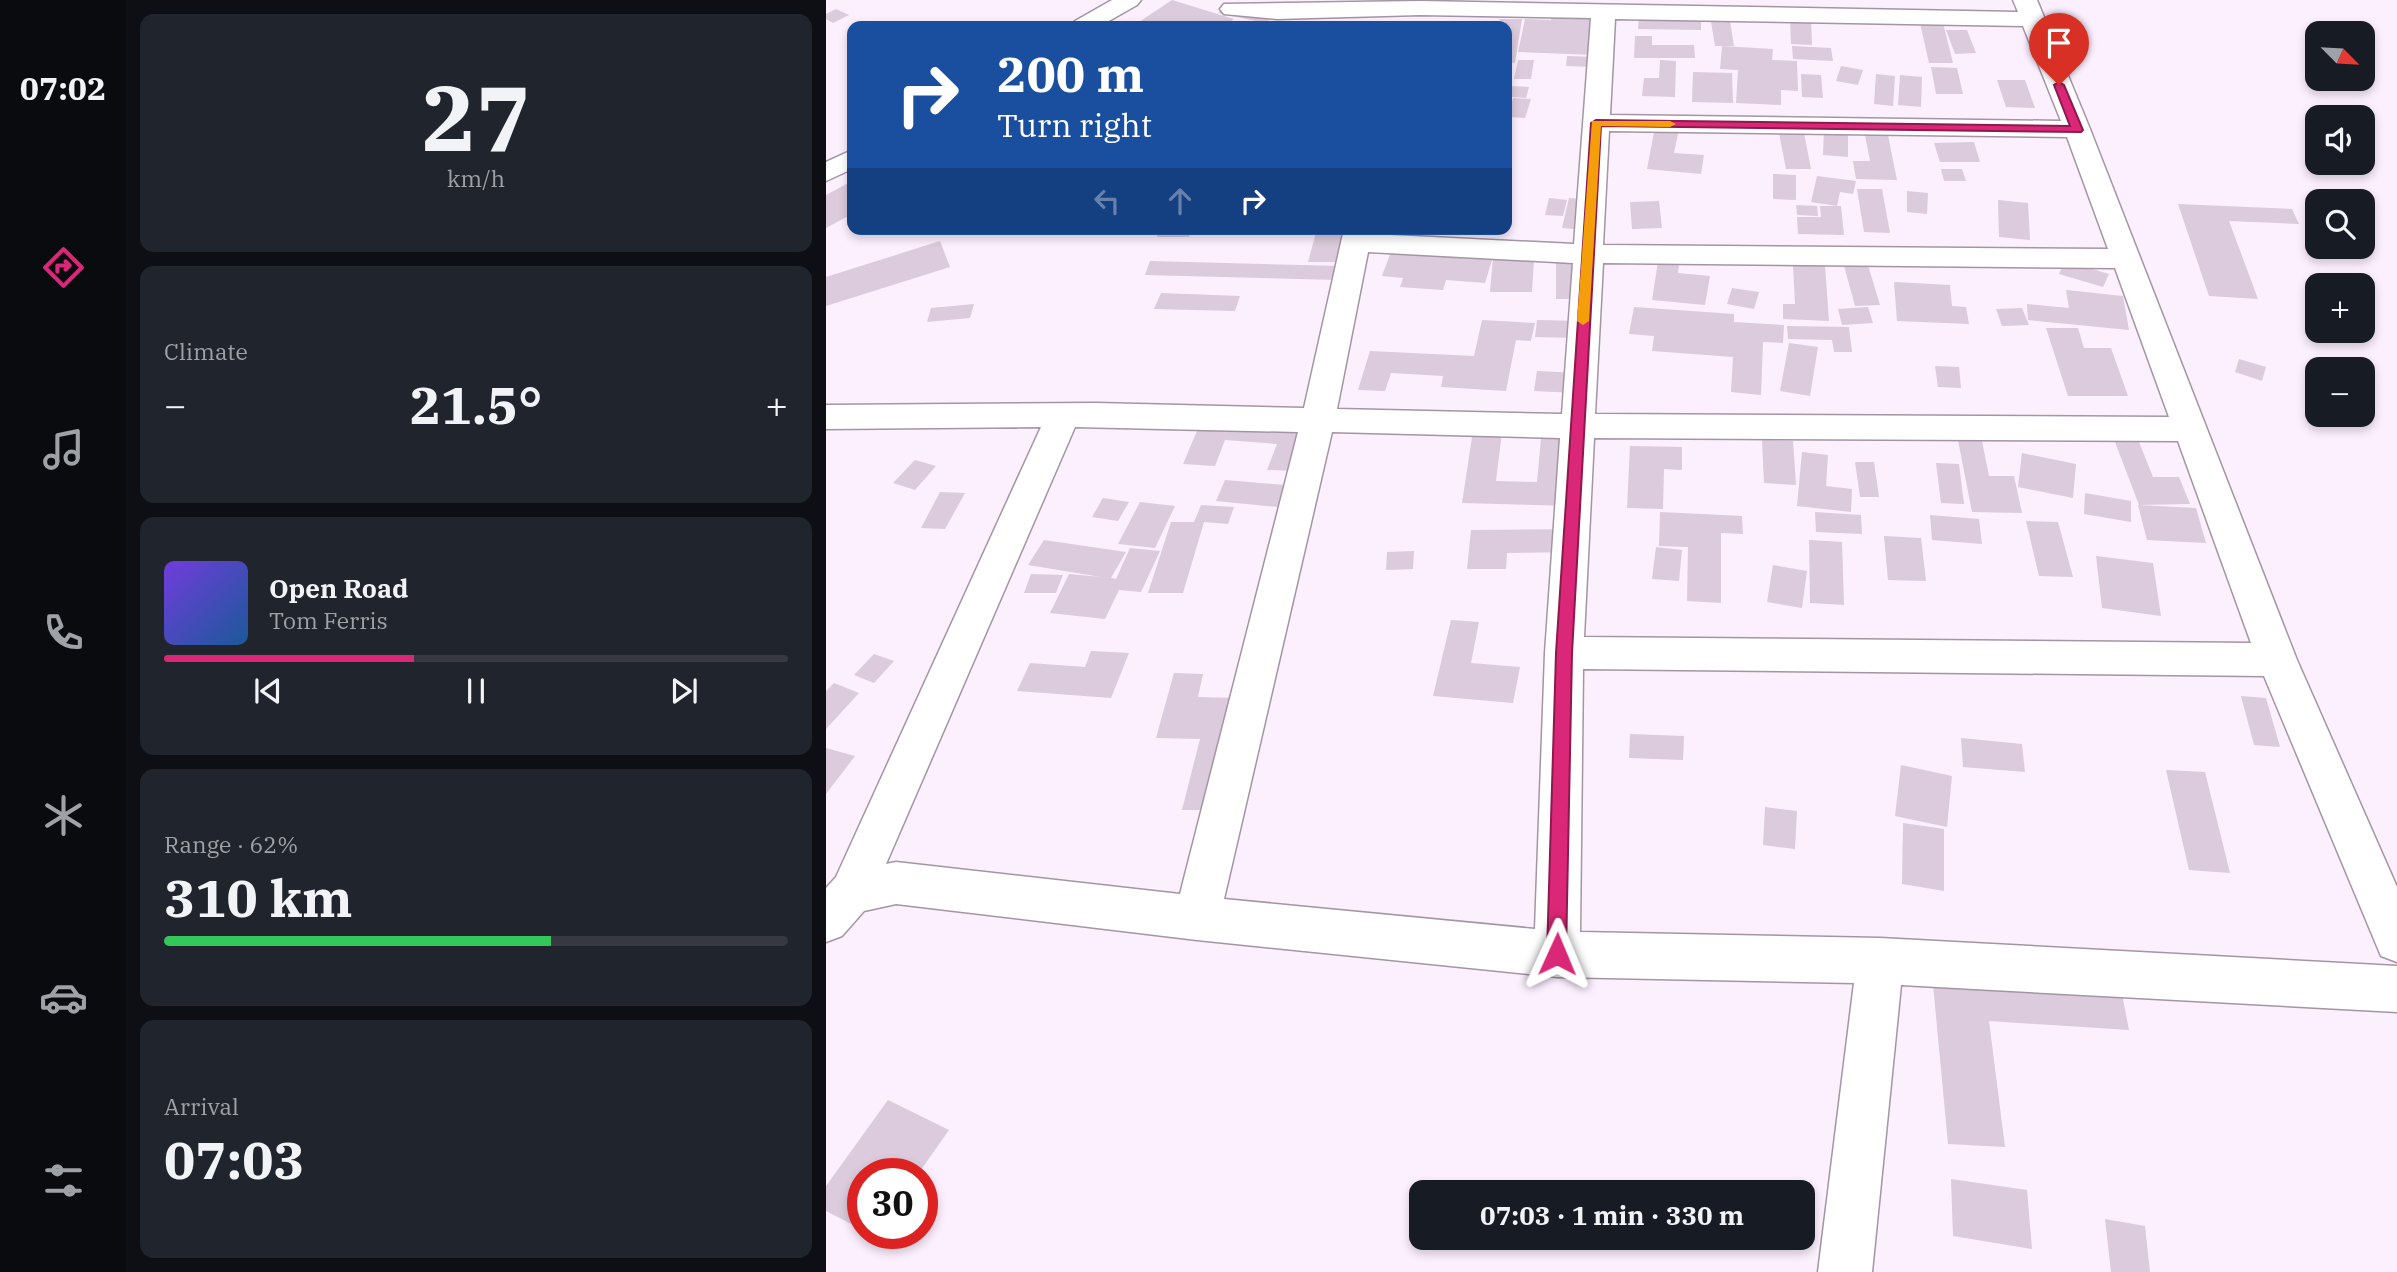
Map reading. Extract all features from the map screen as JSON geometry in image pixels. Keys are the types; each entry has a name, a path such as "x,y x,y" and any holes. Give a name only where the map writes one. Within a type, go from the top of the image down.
{"street":[{"path":"1092,21 1129,0"},
{"path":"1232,9 1417,17 1603,12 2028,9 2077,130 2277,660 2397,940"},
{"path":"1557,954 1564,653 1603,12"},
{"path":"1596,123 2077,130"},
{"path":"826,173 847,161"},
{"path":"1197,918 1318,419 1356,235 1587,254 2125,259"},
{"path":"826,417 1063,416 1576,426 2188,429"},
{"path":"839,906 1063,416"},
{"path":"1564,653 2277,660"},
{"path":"839,906 896,883 1197,918 1557,954 1880,961 2397,989"},
{"path":"1845,1272 1880,961"}],"building":[{"path":"1172,0 1234,19 1231,21 1140,21"},
{"path":"1227,5 1274,16 1268,21 1256,21 1218,13"},
{"path":"836,9 849,15 833,23 826,19 826,14"},
{"path":"1553,13 1601,15 1595,55 1518,52 1525,19 1551,20"},
{"path":"1639,16 1701,17 1701,30 1638,29"},
{"path":"1790,17 1811,18 1812,45 1791,44"},
{"path":"1522,19 1515,63 1512,63 1512,21 1499,21"},
{"path":"1730,21 1734,46 1715,46 1711,22"},
{"path":"1920,23 1943,23 1953,63 1929,63"},
{"path":"1946,30 1967,30 1976,53 1955,54"},
{"path":"1635,36 1652,36 1652,45 1694,45 1695,58 1634,58"},
{"path":"1722,46 1773,49 1772,60 1797,61 1798,91 1781,90 1781,105 1736,103 1738,70 1720,69"},
{"path":"1792,46 1831,48 1833,61 1793,59"},
{"path":"1567,56 1596,57 1595,67 1566,66"},
{"path":"1518,60 1534,60 1531,79 1514,79"},
{"path":"1660,60 1676,61 1675,97 1642,96 1644,78 1659,78"},
{"path":"1841,66 1863,70 1858,85 1836,81"},
{"path":"1931,67 1957,68 1963,94 1936,94"},
{"path":"1693,72 1732,73 1733,103 1692,102"},
{"path":"1801,74 1821,75 1823,98 1802,97"},
{"path":"1876,74 1895,76 1893,106 1874,104"},
{"path":"1900,75 1922,77 1921,107 1898,105"},
{"path":"1997,80 2025,80 2035,108 2006,107"},
{"path":"1512,86 1529,87 1526,98 1512,97"},
{"path":"1513,98 1531,99 1525,118 1512,117"},
{"path":"1655,127 1679,129 1674,153 1704,155 1701,174 1647,169"},
{"path":"1778,128 1803,128 1811,169 1786,169"},
{"path":"1824,129 1848,131 1848,157 1823,155"},
{"path":"1864,130 1887,130 1897,180 1856,179 1853,161 1870,161"},
{"path":"1974,142 1980,162 1940,162 1934,143"},
{"path":"1941,169 1962,169 1966,181 1944,181"},
{"path":"1773,174 1796,175 1796,200 1773,199"},
{"path":"1817,176 1856,181 1853,194 1840,192 1837,206 1811,202"},
{"path":"847,184 847,217 826,228 826,195"},
{"path":"1857,189 1882,189 1890,233 1864,232"},
{"path":"1907,191 1928,193 1927,214 1907,212"},
{"path":"1549,198 1567,200 1563,216 1545,215"},
{"path":"1569,198 1593,200 1586,230 1562,228"},
{"path":"1998,200 2028,203 2030,240 1999,237"},
{"path":"1659,201 1662,228 1632,229 1630,202"},
{"path":"2178,204 2292,209 2299,224 2229,221 2258,299 2209,296"},
{"path":"1796,205 1817,206 1818,216 1797,215"},
{"path":"1820,206 1841,206 1844,235 1798,234 1797,217 1821,217"},
{"path":"1158,235 1190,235 1189,237 1157,237"},
{"path":"1315,235 1352,235 1346,262 1308,262"},
{"path":"940,241 950,267 826,306 826,277"},
{"path":"1392,249 1493,257 1485,283 1446,280 1443,290 1400,287 1403,278 1382,276"},
{"path":"1659,255 1680,256 1678,273 1710,276 1705,305 1652,300"},
{"path":"1556,256 1585,256 1585,299 1556,299"},
{"path":"1493,258 1534,258 1532,292 1490,292"},
{"path":"1150,261 1342,266 1338,280 1145,275"},
{"path":"2065,261 2109,274 2103,287 2059,274"},
{"path":"1843,262 1867,262 1880,305 1855,306"},
{"path":"1793,265 1825,266 1829,321 1783,319 1783,304 1795,304"},
{"path":"1894,282 1950,285 1952,306 1966,307 1969,324 1897,321"},
{"path":"1732,288 1759,292 1754,309 1727,304"},
{"path":"2066,290 2123,296 2129,330 2028,320 2027,304 2069,308"},
{"path":"1161,293 1240,296 1235,311 1154,309"},
{"path":"974,304 970,318 927,322 931,308"},
{"path":"1634,307 1734,314 1734,322 1784,325 1783,343 1763,342 1761,395 1731,392 1733,357 1652,351 1654,336 1629,334"},
{"path":"1868,307 1873,323 1842,325 1838,309"},
{"path":"2022,308 2029,325 2002,326 1996,309"},
{"path":"1482,320 1535,323 1531,341 1516,340 1506,391 1441,387 1443,376 1391,373 1385,391 1358,390 1370,351 1474,356"},
{"path":"1537,320 1582,321 1580,338 1535,337"},
{"path":"1787,326 1849,327 1852,352 1834,352 1832,340 1788,339"},
{"path":"2046,328 2078,328 2084,348 2111,348 2128,396 2068,396"},
{"path":"1789,343 1818,347 1810,396 1780,391"},
{"path":"2239,359 2266,367 2262,381 2235,372"},
{"path":"1935,366 1959,367 1961,388 1938,387"},
{"path":"1537,371 1579,373 1577,393 1534,391"},
{"path":"1202,419 1314,426 1299,471 1267,470 1277,444 1225,440 1215,466 1183,464"},
{"path":"1474,424 1503,424 1496,481 1537,482 1542,428 1580,429 1575,506 1462,503"},
{"path":"1957,435 1981,436 1989,476 2014,476 2022,513 1972,512"},
{"path":"1762,440 1793,441 1796,485 1764,483"},
{"path":"2115,442 2139,442 2153,477 2179,477 2190,504 2139,505"},
{"path":"1630,446 1682,447 1682,470 1664,469 1663,509 1627,508"},
{"path":"1802,452 1828,455 1826,486 1852,489 1851,512 1797,506"},
{"path":"2022,453 2076,464 2073,498 2018,487"},
{"path":"915,460 936,466 915,490 893,483"},
{"path":"1855,462 1874,462 1879,497 1860,497"},
{"path":"1936,463 1959,464 1964,504 1941,503"},
{"path":"1225,480 1296,486 1288,508 1216,501"},
{"path":"940,492 965,493 945,529 921,528"},
{"path":"2085,493 2131,501 2131,522 2084,514"},
{"path":"1103,498 1129,502 1118,521 1092,517"},
{"path":"1140,502 1175,506 1155,548 1118,544"},
{"path":"1201,505 1234,507 1228,524 1204,522 1183,593 1148,593 1171,522 1194,522"},
{"path":"2138,505 2196,508 2206,543 2147,540"},
{"path":"1660,512 1742,516 1743,534 1721,533 1721,603 1687,601 1688,547 1659,546"},
{"path":"1815,512 1861,515 1862,534 1816,532"},
{"path":"1930,515 1979,519 1982,544 1932,540"},
{"path":"2026,521 2058,522 2073,577 2039,576"},
{"path":"1573,529 1573,552 1507,553 1506,569 1467,569 1471,530"},
{"path":"1884,536 1921,538 1926,581 1888,580"},
{"path":"1044,540 1126,552 1111,578 1116,579 1130,548 1160,551 1141,592 1119,590 1105,619 1050,613 1069,574 1101,577 1028,565"},
{"path":"1809,540 1842,542 1844,605 1810,603"},
{"path":"1656,547 1682,550 1679,581 1652,579"},
{"path":"1414,551 1413,569 1386,570 1387,552"},
{"path":"2096,556 2153,563 2161,616 2102,608"},
{"path":"1773,565 1807,571 1802,608 1767,602"},
{"path":"1031,574 1063,575 1056,593 1024,593"},
{"path":"1451,620 1479,622 1471,663 1520,667 1513,703 1433,696"},
{"path":"1091,651 1129,653 1111,698 1017,691 1030,663 1085,667"},
{"path":"874,654 894,661 874,683 854,675"},
{"path":"1174,673 1203,674 1198,697 1240,698 1215,810 1182,810 1200,739 1156,738"},
{"path":"834,683 859,693 826,729 826,691"},
{"path":"2241,696 2266,698 2280,747 2254,745"},
{"path":"1630,734 1684,736 1683,760 1629,758"},
{"path":"1961,738 2022,744 2025,772 1963,767"},
{"path":"826,748 855,756 826,794"},
{"path":"1901,765 1952,776 1947,827 1895,816"},
{"path":"2166,770 2205,772 2230,873 2189,870"},
{"path":"1765,807 1797,811 1795,849 1763,845"},
{"path":"1903,823 1944,829 1944,891 1902,884"},
{"path":"1931,963 2118,974 2129,1030 1989,1021 2005,1147 1948,1144"},
{"path":"888,1100 949,1130 929,1158 847,1158 847,1222 826,1211 826,1186"},
{"path":"1951,1179 2027,1190 2032,1249 1953,1236"},
{"path":"2105,1219 2145,1226 2150,1272 2111,1272"}],"slow traffic":[{"path":"1583,321 1596,123 1670,124"}],"route":[{"path":"1557,954 1564,653 1596,123 2077,130 2059,85"}]}
